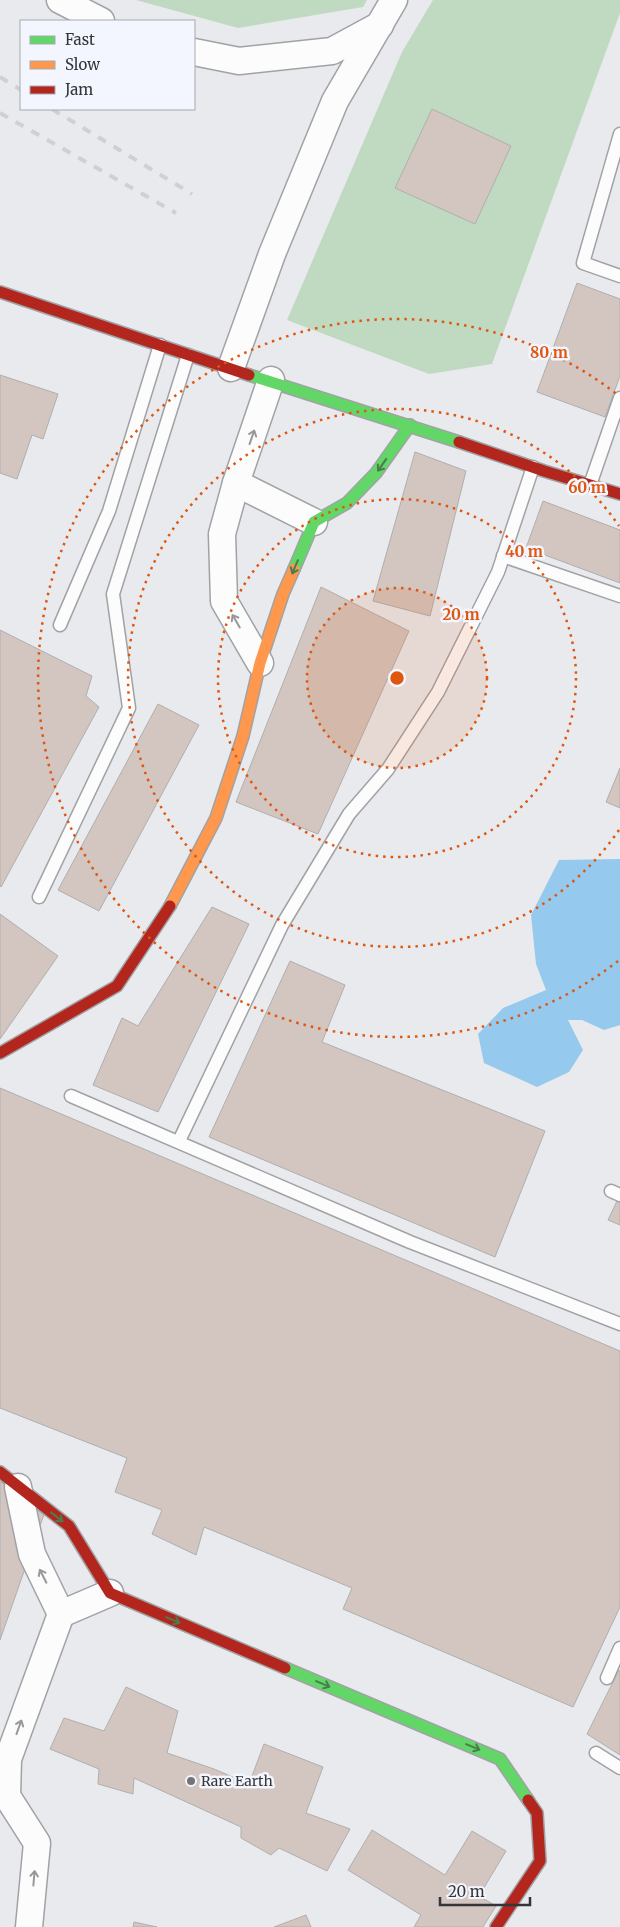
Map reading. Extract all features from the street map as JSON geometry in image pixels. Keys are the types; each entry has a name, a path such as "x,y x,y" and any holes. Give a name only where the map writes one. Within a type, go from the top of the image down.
{"street":[{"path":"60,0 99,20"},
{"path":"231,368 272,254 335,101 394,0"},
{"path":"195,52 239,61 332,51 380,25"},
{"path":"0,292 188,355 271,380 620,494"},
{"path":"260,663 224,601 222,534 236,483 271,380"},
{"path":"0,1053 116,986 167,912 216,818 244,736 260,663 283,594 314,522 347,503 376,473 410,425"},
{"path":"236,483 314,522"},
{"path":"9,1480 69,1526 110,1593 500,1759 537,1813 540,1861 496,1927"},
{"path":"9,1480 32,1554 61,1614 8,1759 7,1796 37,1843 29,1927"},
{"path":"61,1614 110,1593"}],"lane":[{"path":"620,134 584,263 620,276"},
{"path":"60,625 109,511 160,345"},
{"path":"39,897 129,708 113,594 188,355"},
{"path":"590,485 620,398"},
{"path":"179,1141 282,925 350,814 388,769 438,692 498,572 533,467"},
{"path":"503,556 620,596"},
{"path":"71,1096 410,1242 620,1324"},
{"path":"607,1678 620,1648"},
{"path":"596,1753 620,1768"}],"green space":[{"path":"136,0 367,0 363,7 238,28"},
{"path":"433,0 620,0 620,13 492,364 429,374 287,320 402,52"}],"water":[{"path":"620,859 620,1025 604,1030 582,1020 568,1020 583,1050 569,1072 537,1087 484,1063 478,1034 503,1008 546,990 536,964 531,915 559,860"}],"building":[{"path":"432,109 511,146 475,224 395,188"},
{"path":"577,283 620,299 620,376 605,417 537,392"},
{"path":"0,375 58,394 43,439 32,435 17,479 0,473"},
{"path":"415,452 466,471 430,616 373,601"},
{"path":"543,501 620,530 620,583 526,548"},
{"path":"321,587 409,631 318,834 236,802"},
{"path":"0,630 92,676 86,696 99,707 1,887 0,886"},
{"path":"158,704 199,725 99,911 58,890"},
{"path":"620,768 620,808 606,802"},
{"path":"212,907 249,924 158,1112 93,1085 122,1018 138,1026"},
{"path":"0,914 58,956 0,1039"},
{"path":"290,961 345,985 322,1042 545,1131 495,1257 209,1137"},
{"path":"0,1088 620,1351 620,1607 573,1707 343,1609 352,1588 204,1527 196,1555 152,1534 162,1510 115,1492 127,1458 0,1408"},
{"path":"617,1201 620,1202 620,1225 608,1220"},
{"path":"0,1482 48,1503 0,1640"},
{"path":"620,1671 620,1755 587,1734"},
{"name":"Rare Earth","path":"126,1687 178,1711 167,1753 214,1769 249,1784 264,1744 323,1767 306,1813 350,1829 327,1871 279,1848 271,1855 241,1838 241,1827 134,1778 133,1794 98,1784 99,1769 50,1749 64,1718 104,1731"},
{"path":"372,1830 445,1875 472,1831 506,1851 479,1896 496,1906 483,1927 414,1927 421,1915 348,1870"},
{"path":"306,1915 311,1927 274,1927"},
{"path":"134,1922 157,1927 133,1927"}],"railway":[{"path":"0,77 20,89"},
{"path":"54,110 192,194"},
{"path":"0,113 176,213"}],"traffic: fast":[{"path":"249,375 459,442"},
{"path":"294,569 314,522 347,503 376,473 410,425"},
{"path":"285,1668 500,1759 528,1800"}],"traffic: slow":[{"path":"170,906 216,818 243,736 260,663 283,594 294,569"}],"traffic: jam":[{"path":"0,292 249,375"},
{"path":"459,442 620,494"},
{"path":"0,1053 117,986 170,906"},
{"path":"0,1472 69,1526 110,1593 285,1668"},
{"path":"496,1927 540,1861 537,1813 528,1800"}],"place":[{"name":"Rare Earth","path":"191,1781"}]}
